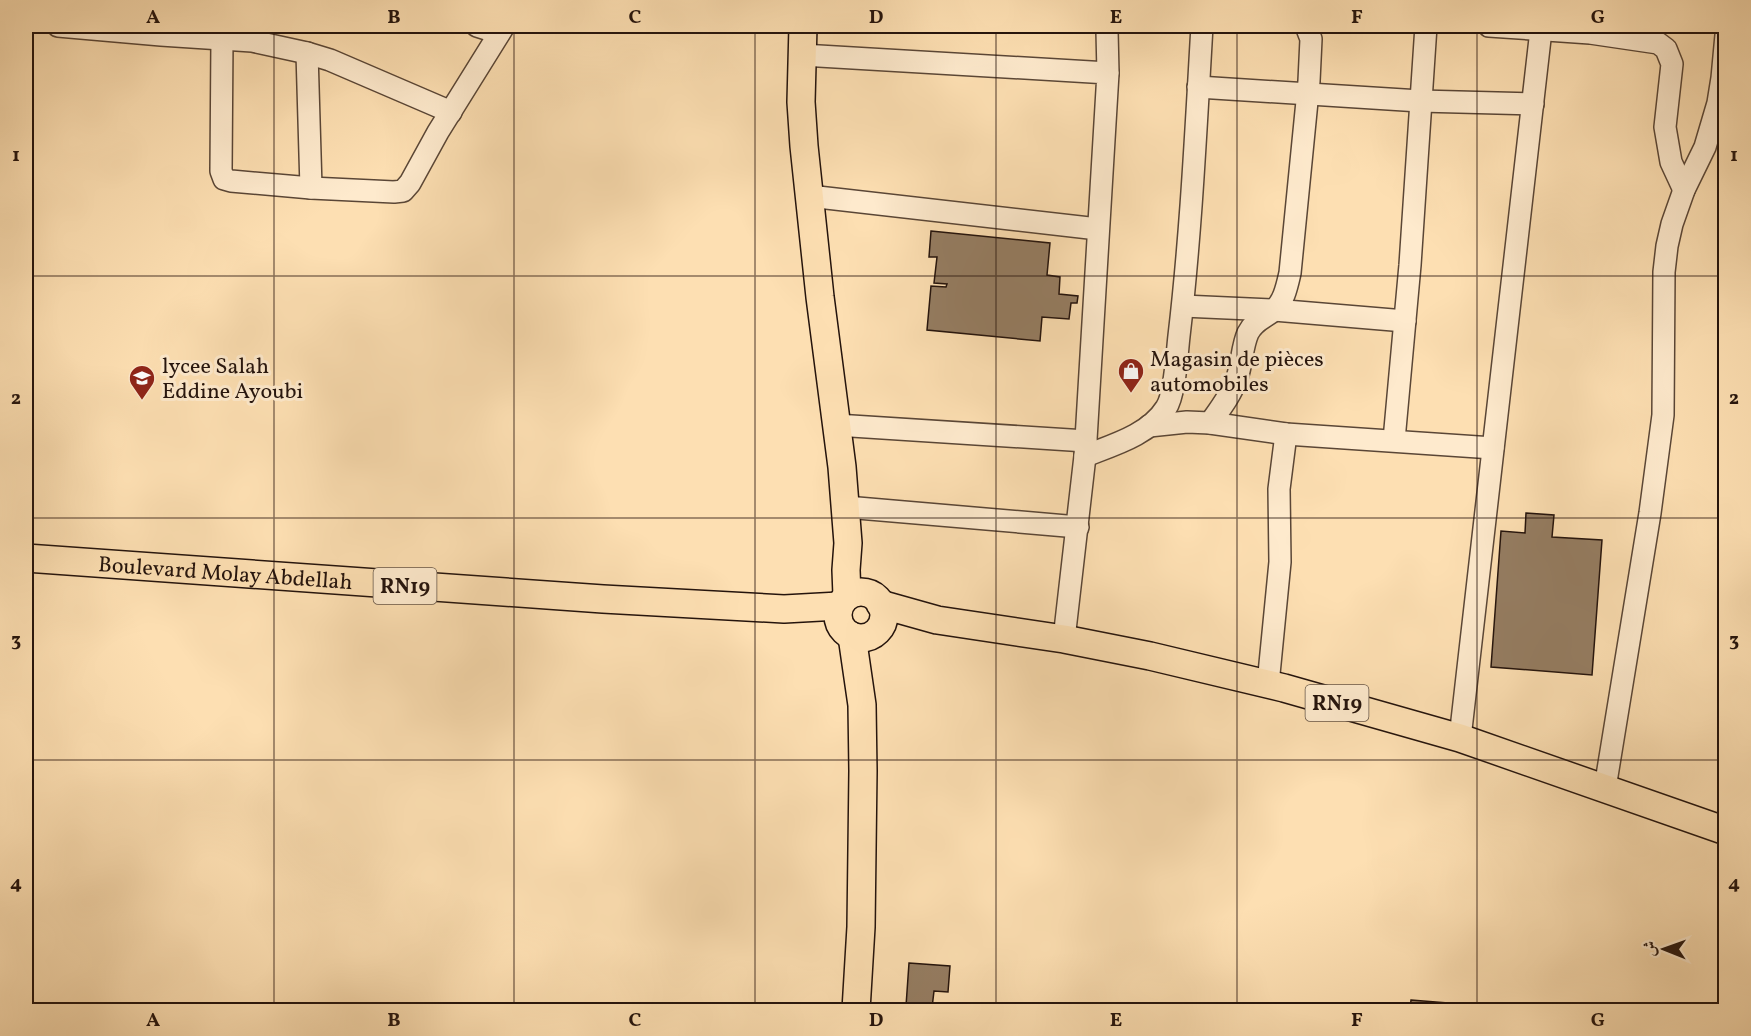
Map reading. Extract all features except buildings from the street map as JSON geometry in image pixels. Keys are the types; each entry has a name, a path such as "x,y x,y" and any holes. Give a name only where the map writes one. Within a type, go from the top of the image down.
{"main road":[{"path":"803,26 801,102 809,196 846,507 848,543 858,570 863,771 861,927 856,1011"},
{"name":"Boulevard Molay Abdellah","path":"26,558 859,615"},
{"name":"RN19","path":"859,615 937,620 1064,639 1150,656 1268,684 1460,738 1725,831"}],"street":[{"path":"58,26 161,30 222,39 253,33 330,60 451,112"},
{"path":"222,39 221,171 224,179 312,188 394,192 403,191 410,183 502,29 477,26"},
{"path":"836,425 1085,449 1125,441 1149,426 1168,406 1183,306 1202,26"},
{"path":"1210,423 1236,381 1248,333 1261,319 1274,310 1284,296 1290,273 1308,95 1311,39 1306,26"},
{"path":"1394,440 1410,266 1426,26"},
{"path":"1489,26 1541,30 1590,29 1658,43 1666,49 1672,64 1665,127 1671,162 1684,190"},
{"path":"1064,639 1085,449 1108,73 1105,27"},
{"path":"1460,738 1541,30"},
{"path":"1605,788 1650,513 1663,415 1666,246 1684,190 1705,147 1718,103 1725,35"},
{"path":"307,53 312,188"},
{"path":"802,56 1108,73"},
{"path":"1198,87 1420,101 1533,104"},
{"path":"809,196 1098,229"},
{"path":"1183,306 1274,310 1405,321"},
{"path":"1149,426 1187,422 1210,423 1286,434 1493,448"},
{"path":"1268,684 1280,562 1279,489 1286,434"},
{"path":"846,507 1078,526"}],"place":[{"name":"Magasin de pièces automobiles","path":"1131,394"},
{"name":"lycee Salah Eddine Ayoubi","path":"142,401"}]}
